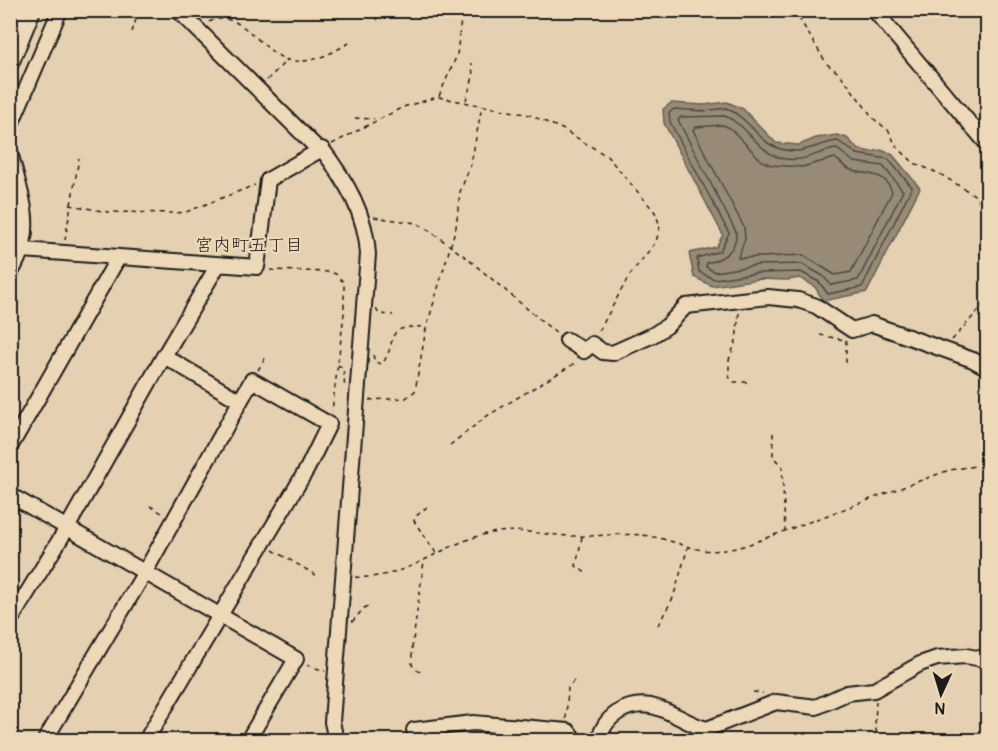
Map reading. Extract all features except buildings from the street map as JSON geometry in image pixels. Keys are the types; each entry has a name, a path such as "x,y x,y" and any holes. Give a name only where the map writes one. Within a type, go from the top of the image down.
{"highway":[{"path":"10,20 15,10"},
{"path":"10,61 32,10"}],"street":[{"path":"10,126 60,10"},
{"path":"178,10 321,150 339,173 362,215 368,254 332,722 336,741"},
{"path":"874,10 987,145"},
{"path":"23,250 257,267 268,180 321,150"},
{"path":"10,151 27,228 23,250 10,274"},
{"path":"10,447 118,258"},
{"path":"10,621 67,528 218,265"},
{"path":"567,340 613,353 667,326 686,306 768,297 798,300 816,306 849,335 872,324 945,350 987,368"},
{"path":"164,356 240,401"},
{"path":"45,741 145,572 252,380 329,424 307,469 261,542 146,741"},
{"path":"10,495 219,617 296,659 248,741"},
{"path":"599,741 603,727 612,716 640,706 653,706 707,729 776,702 816,707 847,693 874,690 920,664 937,658 966,656 987,660"},
{"path":"414,730 473,723 572,736"}],"path":[{"path":"132,32 139,10"},
{"path":"377,20 379,10"},
{"path":"438,97 457,55 462,10"},
{"path":"794,10 827,64 840,74 874,119 889,131 896,146 914,163 940,174 976,196 984,210 987,224"},
{"path":"966,10 977,17"},
{"path":"198,29 217,19 235,21 287,60 312,60 349,43"},
{"path":"256,87 287,60"},
{"path":"466,102 473,77 472,63"},
{"path":"321,150 376,120 419,101 438,97 482,105 530,115 585,141 607,156 659,220 660,232 656,242 629,276 588,347 570,368 487,416 450,445"},
{"path":"356,400 399,399 413,395 426,327 450,246 460,192 471,164 482,105"},
{"path":"355,118 376,120"},
{"path":"64,253 79,158"},
{"path":"70,205 108,212 176,213 210,203 268,180"},
{"path":"362,215 416,223 450,246 567,340"},
{"path":"257,267 283,272 330,272 336,274 344,283 344,314 329,424"},
{"path":"746,300 738,315 738,332 728,369 730,380 749,382"},
{"path":"945,350 987,300"},
{"path":"371,348 375,362 382,364 395,332 404,327 426,327"},
{"path":"820,335 849,335 846,363"},
{"path":"252,380 267,355"},
{"path":"773,433 773,457 782,466 786,530"},
{"path":"344,576 384,577 481,535 496,532 648,536 705,552 721,552 747,546 949,470 987,464"},
{"path":"150,506 174,520"},
{"path":"427,507 415,517 414,521 437,554"},
{"path":"582,535 576,566 587,574"},
{"path":"261,542 319,577"},
{"path":"658,625 673,598 688,547"},
{"path":"420,672 412,665 412,654 425,559"},
{"path":"351,623 364,608 369,606"},
{"path":"296,659 318,670 336,673"},
{"path":"572,736 566,697 568,688 576,678"},
{"path":"874,690 877,711 874,727 879,741"}],"water":[{"path":"727,102 743,109 776,143 799,145 816,138 837,135 847,138 858,149 871,152 881,150 892,154 920,188 867,292 823,301 815,287 800,278 759,279 712,286 694,277 689,253 716,247 723,235 664,123 663,109 671,103 704,105"}],"district":[{"name":"宮内町五丁目","path":"249,245"}]}
